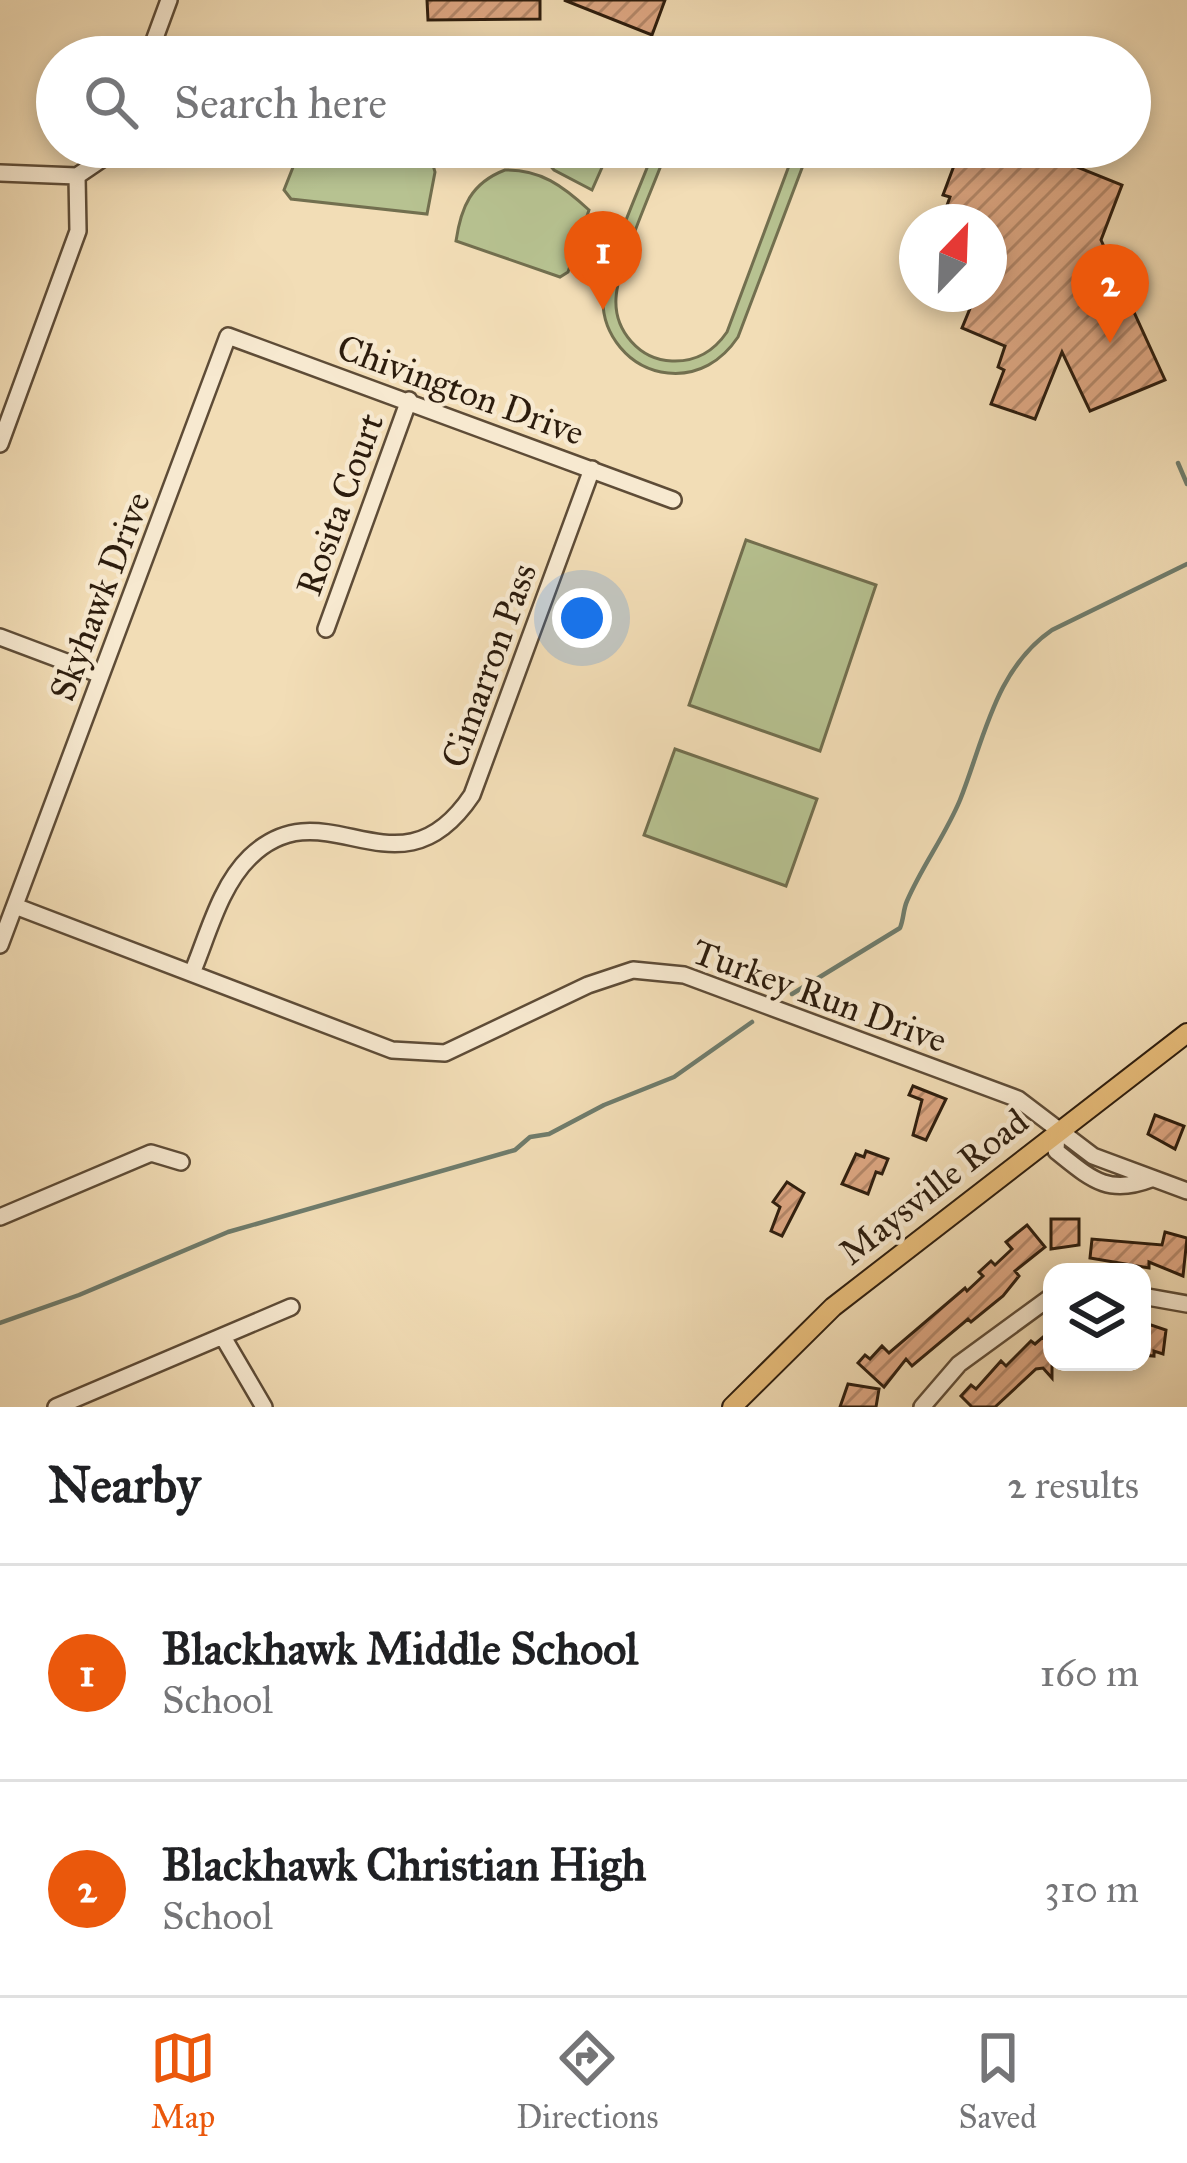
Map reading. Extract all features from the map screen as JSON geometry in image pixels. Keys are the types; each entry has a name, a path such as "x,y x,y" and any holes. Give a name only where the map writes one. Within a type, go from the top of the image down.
{"main road":[{"name":"Maysville Road","path":"732,1407 833,1307 1187,1033"}],"street":[{"path":"156,36 169,0"},
{"path":"0,172 77,176 89,168"},
{"path":"0,444 79,231 77,176"},
{"name":"Chivington Drive","path":"228,336 673,500"},
{"name":"Skyhawk Drive","path":"0,945 228,336"},
{"name":"Rosita Court","path":"326,629 409,400"},
{"name":"Cimarron Pass","path":"192,973 229,885 250,857 273,841 326,830 401,846 434,836 455,820 472,795 592,469"},
{"path":"0,637 101,675"},
{"name":"Turkey Run Drive","path":"15,906 392,1050 430,1054 459,1047 618,974 648,969 683,975 1018,1099 1057,1131 1056,1150 1096,1180 1121,1188 1151,1179 1187,1191"},
{"path":"0,1217 151,1153 181,1162"},
{"path":"1151,1298 1187,1304"},
{"path":"922,1407 959,1364 1043,1303"},
{"path":"56,1407 291,1307"},
{"path":"223,1337 264,1407"}],"green space":[{"path":"293,168 434,168 435,172 427,214 291,199 284,190"},
{"path":"552,168 602,168 592,190"},
{"path":"647,168 660,168 623,265 617,310 624,332 640,349 660,359 689,360 704,354 727,332 788,168 802,168 738,337 717,360 699,369 654,370 630,357 612,336 603,296"},
{"path":"505,170 529,172 550,181 589,210 568,272 560,277 456,241 461,217 476,189"},
{"path":"746,540 876,585 820,751 689,705"},
{"path":"675,749 817,799 786,886 644,835"}],"building":[{"path":"427,0 540,0 540,19 428,20"},
{"path":"564,0 665,0 652,35"},
{"path":"953,168 1080,168 1122,185 1101,240 1165,380 1090,411 1062,352 1035,419 991,404 1004,370 998,367 1005,346 962,328 969,312 1007,312 1007,204 947,204 950,197 943,195"},
{"path":"913,1086 946,1099 926,1140 913,1135 922,1100 909,1095"},
{"path":"1155,1115 1184,1126 1175,1149 1148,1134"},
{"path":"866,1151 888,1159 882,1174 876,1172 868,1194 842,1184 856,1154 864,1157"},
{"path":"787,1182 804,1193 782,1236 771,1231 780,1207 773,1202"},
{"path":"1051,1219 1079,1219 1079,1245 1051,1249"},
{"path":"1027,1225 1045,1247 1015,1271 1019,1276 1003,1296 912,1366 906,1359 884,1387 858,1363 865,1355 870,1359 882,1346 889,1353 965,1288 967,1291 983,1276 979,1272 1012,1249 1006,1242"},
{"path":"1165,1232 1187,1238 1183,1276 1149,1262 1090,1258 1092,1239 1162,1245"},
{"path":"1151,1325 1166,1330 1163,1354 1154,1351 1154,1356"},
{"path":"1043,1337 1043,1368 1036,1369 995,1407 972,1407 961,1396 971,1385 976,1389 1001,1361 1006,1366 1031,1341 1035,1344"},
{"path":"848,1384 879,1389 876,1407 840,1407"}],"waterway":[{"path":"1178,463 1187,484"},
{"path":"792,994 900,928 913,888 960,800 1004,685 1033,646 1052,630 1187,564"},
{"path":"0,1323 228,1232 515,1150 530,1137 549,1134 674,1077 752,1022"}],"place":[{"name":"Blackhawk Middle School","path":"603,310"},
{"name":"Blackhawk Christian High","path":"1110,343"}]}
